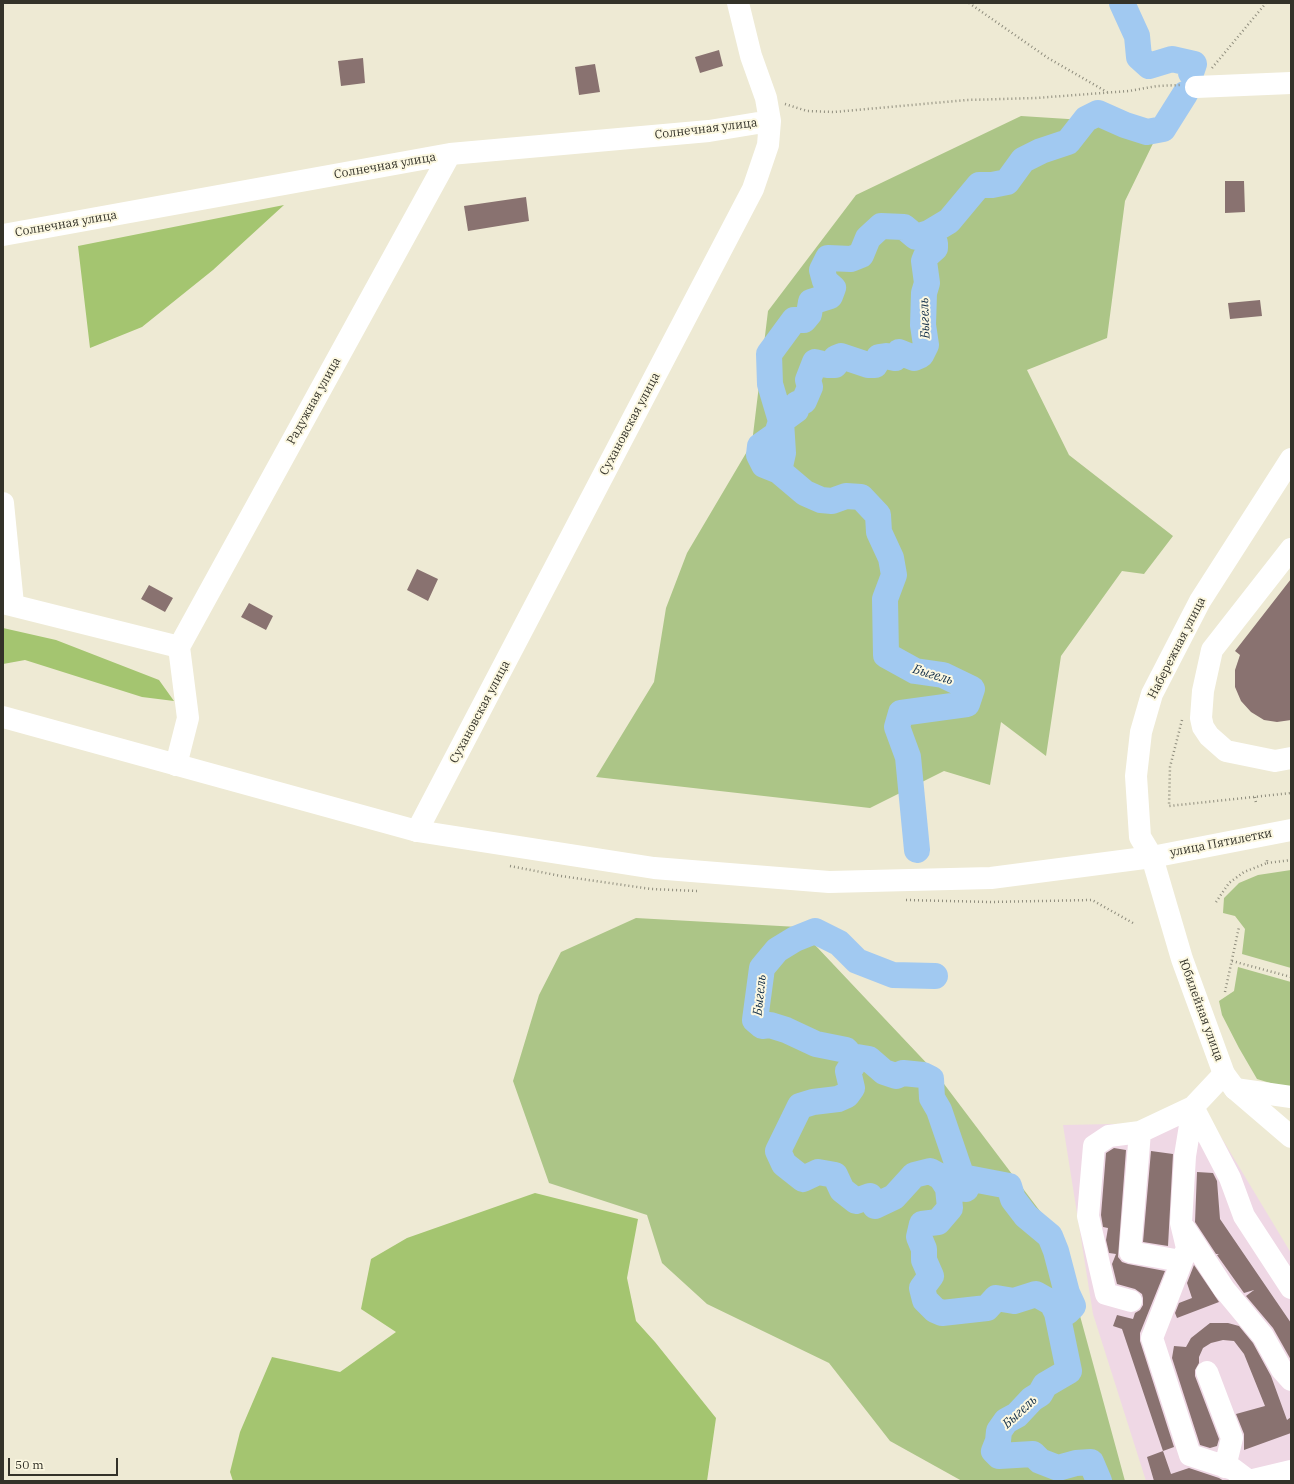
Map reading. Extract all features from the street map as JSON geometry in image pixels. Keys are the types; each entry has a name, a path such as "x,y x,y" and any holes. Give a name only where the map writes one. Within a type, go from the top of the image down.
{"street":[{"name":"Сухановская улица","path":"418,831 753,189 768,145 770,121 766,98 751,56 738,3"},
{"path":"1196,87 1291,83"},
{"name":"Солнечная улица","path":"3,235 450,154 709,131 770,121"},
{"name":"Радужная улица","path":"179,647 450,154"},
{"name":"Набережная улица","path":"1152,857 1140,837 1136,776 1140,732 1152,694 1200,601 1289,465"},
{"path":"3,503 8,604 179,647 188,718 176,765"},
{"path":"1291,549 1212,650 1203,691 1201,718 1203,727 1209,736 1226,751 1275,761 1291,758"},
{"path":"1182,636 1211,656"},
{"name":"улица Пятилетки","path":"3,716 418,831 654,868 829,882 991,878 1152,857 1291,830"},
{"name":"Юбилейная улица","path":"1152,857 1182,959 1230,1082 1291,1138"},
{"path":"1130,1301 1106,1294 1088,1216 1094,1146 1109,1136 1140,1132 1193,1107 1230,1082 1291,1097"},
{"path":"1193,1107 1185,1156 1181,1223 1187,1248 1152,1338 1190,1455 1233,1469 1249,1481 1283,1475"},
{"path":"1193,1107 1230,1178 1244,1216 1291,1288"},
{"path":"1140,1132 1130,1252 1181,1261"},
{"path":"1181,1223 1224,1289 1263,1336 1282,1370 1291,1380"},
{"path":"1207,1372 1232,1438 1225,1467"}],"path":[{"path":"969,3 1048,58 1107,92"},
{"path":"766,98 807,111 834,112 967,100 1036,98 1157,86 1185,85 1196,87 1266,3"},
{"path":"1255,798 1256,803"},
{"path":"1266,859 1267,863"},
{"path":"1216,902 1229,884 1244,872 1267,863 1291,860"},
{"path":"1092,900 1133,924"},
{"path":"1225,992 1239,927"},
{"path":"1232,961 1291,977"}],"shaded area":[{"path":"1212,1122 1291,1253 1291,1481 1146,1481 1093,1314 1063,1125"}],"green space":[{"path":"1021,116 1162,125 1125,201 1107,338 1027,370 1069,455 1173,536 1144,574 1122,571 1061,656 1046,756 1001,722 990,785 944,771 870,808 596,777 654,682 666,608 687,553 752,443 768,311 856,195"},
{"path":"284,205 213,270 142,327 90,348 78,246"},
{"path":"3,628 56,640 159,680 174,701 142,697 25,660 3,664"},
{"path":"1291,870 1291,968 1242,954 1245,929 1235,916 1223,913 1224,898 1239,883 1258,875"},
{"path":"636,918 798,927 935,1072 1058,1235 1125,1481 962,1481 890,1441 829,1363 707,1304 662,1263 647,1215 549,1183 513,1081 539,995 561,952"},
{"path":"1238,967 1291,982 1291,1087 1277,1085 1257,1079 1222,1015 1219,1001 1234,991"},
{"path":"535,1193 638,1219 627,1278 636,1321 655,1342 716,1418 707,1481 233,1481 230,1472 240,1432 272,1357 340,1372 396,1332 361,1309 371,1259 407,1238"}],"building":[{"path":"719,50 723,66 700,73 695,57"},
{"path":"363,58 365,83 341,86 338,61"},
{"path":"595,64 600,92 579,95 575,67"},
{"path":"1225,181 1244,181 1245,212 1225,213"},
{"path":"526,197 529,221 468,231 464,206"},
{"path":"1260,300 1262,316 1230,319 1228,303"},
{"path":"417,569 438,579 428,601 407,590"},
{"path":"1291,579 1291,720 1277,722 1264,720 1251,712 1241,701 1235,687 1235,670 1240,655 1235,651"},
{"path":"149,585 173,598 165,612 141,599"},
{"path":"249,603 273,616 266,630 241,617"},
{"path":"1114,1148 1126,1150 1118,1257 1122,1262 1128,1264 1165,1271 1140,1333 1140,1341 1174,1447 1163,1451 1122,1329 1113,1326 1117,1315 1133,1319 1135,1313 1140,1310 1143,1305 1142,1294 1135,1289 1117,1284 1112,1264 1116,1254 1109,1253 1106,1240 1108,1228 1103,1227 1101,1215 1106,1153"},
{"path":"1151,1151 1173,1154 1168,1246 1143,1242"},
{"path":"1197,1172 1213,1173 1217,1181 1220,1219 1291,1323 1291,1360 1273,1328 1246,1296 1254,1290 1244,1293 1217,1255 1219,1254 1216,1254 1195,1222"},
{"path":"1194,1265 1219,1302 1177,1318 1175,1313 1179,1303 1192,1298 1187,1283"},
{"path":"1210,1323 1228,1323 1239,1326 1253,1343 1271,1376 1287,1420 1291,1417 1291,1433 1244,1450 1244,1434 1236,1414 1265,1406 1244,1354 1234,1341 1223,1340 1211,1343 1203,1348 1199,1357 1199,1363 1195,1370 1195,1376 1219,1439 1217,1446 1210,1448 1200,1445 1172,1358 1174,1346 1186,1347 1191,1338"},
{"path":"1163,1451 1171,1474 1189,1468 1224,1481 1154,1481 1147,1457"}],"waterway":[{"name":"Быгель","path":"1122,3 1137,36 1139,57 1149,66 1172,59 1194,64 1191,73"},
{"name":"Быгель","path":"917,850 908,757 897,727 901,713 967,704 972,689 943,675 915,671 886,655 885,599 894,575 891,558 879,532 878,515 861,497 846,496 832,501 821,500 805,493 779,471 783,453 781,421 770,384 769,354 794,320 804,320 809,314 811,302 830,296 833,288 825,281 822,270 828,258 851,259 861,255 868,238 881,226 904,227 916,237 929,233 949,221 979,185 992,185 1007,182 1023,160 1041,151 1068,142 1086,119 1098,113 1125,125 1147,132 1163,129 1185,94"},
{"name":"Быгель","path":"779,471 764,465 759,455 760,446 777,434 781,421 796,410 797,404 804,401 810,387 808,380 815,362 835,365 836,358 841,356 868,365 875,365 879,357 886,356 895,358 899,352 914,358 921,355 926,345 923,325 924,293 927,283 924,261 926,256 935,248 935,243 929,233"},
{"name":"Быгель","path":"935,976 893,975 857,961 839,943 815,931 795,939 777,950 762,968 755,1020 762,1026 770,1025 786,1030 816,1044 846,1050 851,1056 853,1065 848,1071 852,1088 847,1095 838,1099 813,1102 800,1106 778,1151 784,1164 803,1179 818,1172 835,1175 842,1190 856,1201 870,1196 875,1206 894,1197 914,1175 930,1171 941,1177 948,1188 950,1208 938,1222 922,1224 919,1237 924,1249 924,1260 931,1276 922,1288 925,1300 935,1310 942,1313 987,1308 996,1298 1014,1301 1036,1294 1052,1303 1057,1313 1069,1371 1045,1385 1040,1394 1032,1399 1017,1415 1006,1421 999,1431 998,1441 994,1451 999,1456 1033,1454 1040,1461 1058,1468 1076,1463 1091,1462 1099,1481"},
{"name":"Быгель","path":"851,1056 869,1059 884,1072 896,1076 903,1073 923,1075 931,1079 932,1098 939,1110 966,1189 966,1187"},
{"name":"Быгель","path":"962,1177 1009,1186 1013,1199 1026,1216 1050,1236 1056,1251 1067,1293 1073,1306 1067,1312 1057,1313"}]}
